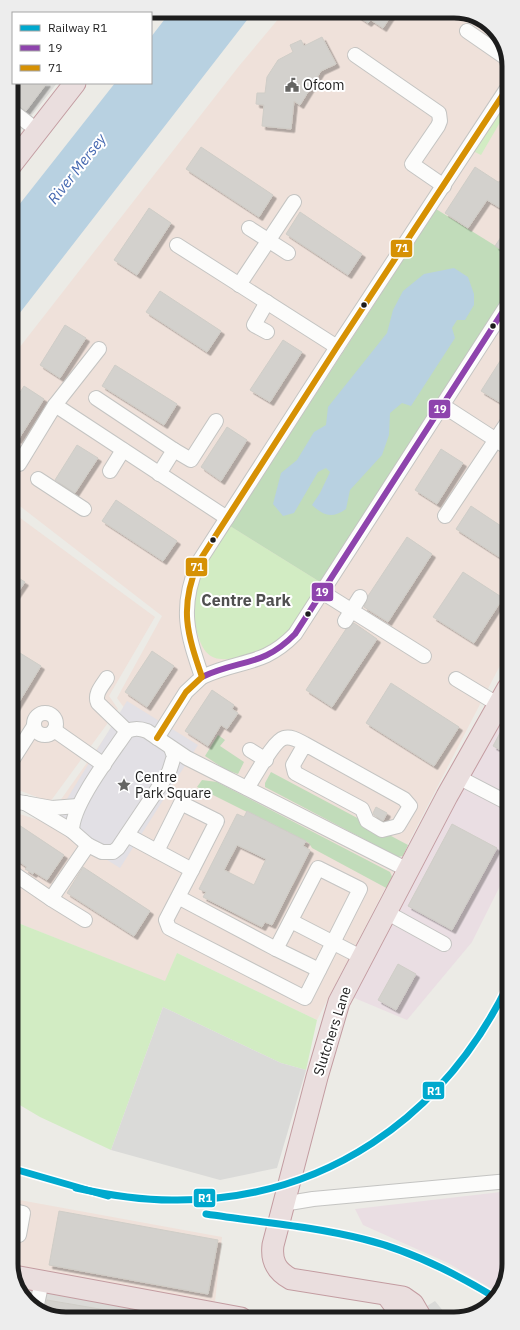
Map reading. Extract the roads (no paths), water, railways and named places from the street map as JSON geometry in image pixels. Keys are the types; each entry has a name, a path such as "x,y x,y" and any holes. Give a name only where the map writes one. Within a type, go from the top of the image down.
{"highway":[{"path":"18,156 74,84"},
{"name":"Slutchers Lane","path":"418,1312 413,1304 402,1296 387,1295 290,1279 276,1267 272,1250 334,1017 345,990 408,870 502,698"},
{"path":"20,1277 209,1312"},
{"path":"387,1295 399,1312"}],"street":[{"path":"467,32 500,54"},
{"path":"355,55 437,110 440,117 438,126 414,160 446,182"},
{"path":"202,677 188,630 186,608 188,591 198,563 337,347 502,96"},
{"path":"18,115 38,131"},
{"path":"239,285 294,202"},
{"path":"249,228 288,253"},
{"path":"178,245 337,347"},
{"path":"267,302 249,321 268,332"},
{"path":"157,738 186,692 202,677 225,668 261,659 283,646 295,634 502,313"},
{"path":"18,463 55,405 100,349"},
{"path":"96,398 191,460 216,421"},
{"path":"55,405 227,518"},
{"path":"442,405 501,444 445,516"},
{"path":"110,471 122,450"},
{"path":"159,474 174,450"},
{"path":"38,479 84,509"},
{"path":"322,592 349,616 397,639 424,656"},
{"path":"349,616 360,597"},
{"path":"107,678 96,698 98,703 127,731"},
{"path":"456,679 502,696"},
{"path":"18,751 34,726 38,716 47,713 55,720 54,730 104,765"},
{"path":"72,831 72,823 78,806 104,765 127,731 133,728 140,728 171,748 213,771 408,870"},
{"path":"248,788 276,744 284,738 292,738 305,744 404,799 410,806 398,826 382,830 367,822 362,809 295,773 293,765 305,744"},
{"path":"19,802 72,831 88,845 102,852 113,852 127,836 169,772 174,756 171,748"},
{"path":"250,750 266,760"},
{"path":"169,772 186,767 213,771"},
{"path":"458,777 502,800"},
{"path":"19,802 52,808 78,806"},
{"path":"157,851 181,803 217,821 166,920 169,928 305,998 360,889 318,868 276,948"},
{"path":"127,836 192,870"},
{"path":"51,899 88,845"},
{"path":"18,876 51,899 86,920"},
{"path":"178,898 319,970"},
{"path":"386,912 444,944"},
{"path":"291,921 334,942 361,958"},
{"path":"283,1205 313,1199 502,1182"},
{"path":"18,1212 23,1213 19,1235"},
{"path":"37,1302 42,1281"}],"water":[{"name":"River Mersey","path":"166,18 249,18 18,315 18,206 114,84 152,84 152,36"},
{"path":"454,268 468,277 474,294 474,305 465,320 457,320 452,328 455,338 411,406 402,403 390,413 389,435 382,455 350,490 346,509 336,514 328,515 320,512 312,505 320,493 330,472 326,468 318,472 294,513 283,516 273,504 281,473 297,460 314,432 326,425 328,407 387,333 393,310 403,291 424,274"}],"rail line":[{"name":"R1","path":"76,1188 112,1195 148,1199 172,1200 227,1197 279,1186 328,1168 372,1143 413,1112 449,1075 481,1033 502,996"},
{"name":"R1","path":"18,1170 108,1196"},
{"name":"R1","path":"206,1214 324,1231 363,1239 397,1249 431,1263 490,1295"}],"place":[{"name":"Ofcom","path":"292,85"},
{"name":"Centre Park Square","path":"124,785"}],"district":[{"name":"Centre Park","path":"246,600"}]}
